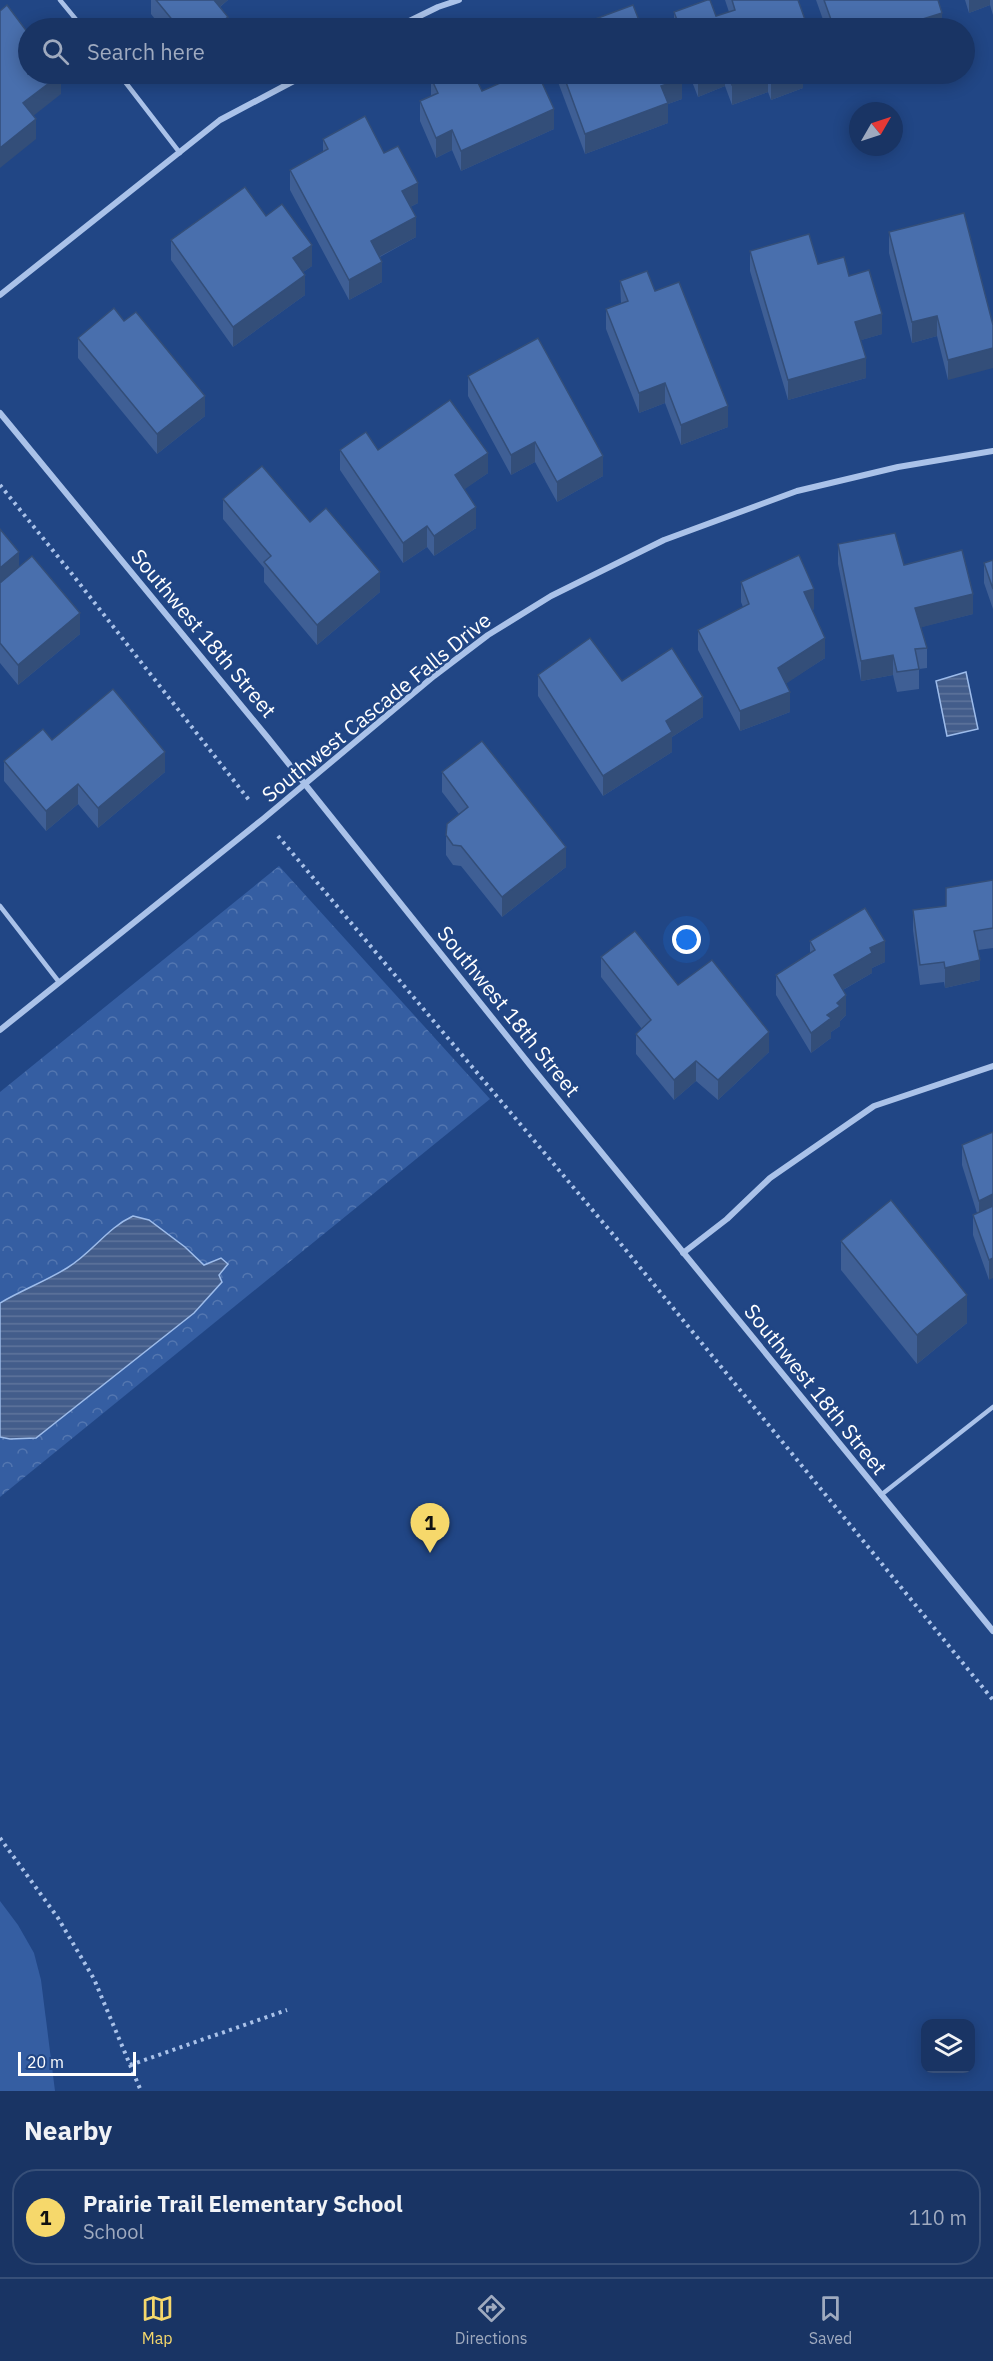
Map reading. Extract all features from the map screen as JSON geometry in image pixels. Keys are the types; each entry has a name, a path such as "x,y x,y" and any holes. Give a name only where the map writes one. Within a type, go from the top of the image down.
{"street":[{"path":"412,18 437,3 459,0"},
{"path":"0,295 220,120 288,84"},
{"name":"Southwest 18th Street","path":"0,413 306,784 683,1252 993,1631"},
{"name":"Southwest Cascade Falls Drive","path":"0,1030 306,784 434,676 488,635 551,596 664,540 796,491 898,467 993,451"},
{"path":"683,1252 727,1219 770,1178 874,1106 993,1066"}],"lane":[{"path":"60,0 75,18"},
{"path":"127,84 180,153"},
{"path":"0,906 59,982"},
{"path":"881,1495 993,1407"}],"path":[{"path":"0,485 263,819 594,1212 993,1700"},
{"path":"0,1838 58,1918 93,1979 141,2091"},
{"path":"130,2065 287,2010"}],"green space":[{"path":"279,866 490,1099 0,1497 0,1092"},
{"path":"0,1901 18,1925 34,1953 41,1980 55,2091 0,2091"}],"shaded area":[{"path":"966,672 978,729 947,736 936,681"},
{"path":"133,1216 149,1220 185,1247 204,1265 221,1258 228,1264 219,1275 222,1282 194,1313 36,1438 0,1437 0,1303 67,1268 115,1227"}],"building":[{"path":"156,0 214,0 228,17 227,18 171,18"},
{"path":"707,0 710,0 716,16 735,10 732,0 798,0 804,18 676,18 674,12"},
{"path":"824,0 938,0 942,13 926,18 830,18"},
{"path":"7,5 18,20 18,84 48,84 23,103 36,119 0,148 0,11"},
{"path":"633,5 638,18 598,18"},
{"path":"434,84 479,84 482,91 498,84 543,84 554,109 461,151 452,130 436,138 420,101 438,93"},
{"path":"567,84 667,84 661,86 668,103 585,134"},
{"path":"365,116 384,153 398,146 418,183 402,191 416,217 371,241 382,262 349,280 290,170 328,149 323,139"},
{"path":"245,187 266,216 282,204 312,245 293,258 305,275 233,327 171,240"},
{"path":"964,213 993,325 993,348 948,360 937,316 912,322 889,232"},
{"path":"809,234 818,264 844,257 849,276 869,270 882,314 855,322 866,358 788,380 750,251"},
{"path":"647,271 655,291 679,282 728,406 681,425 665,383 639,393 606,309 628,301 620,281"},
{"path":"114,308 124,321 136,312 205,396 157,434 78,338"},
{"path":"538,338 603,456 557,482 535,442 511,455 468,376"},
{"path":"450,400 488,453 455,475 476,507 434,536 427,526 403,543 340,450 366,432 378,450"},
{"path":"262,466 310,522 326,508 380,572 317,625 264,562 271,556 223,499"},
{"path":"0,529 19,552 0,568"},
{"path":"895,533 904,565 962,550 973,594 915,608 927,648 915,649 919,669 897,672 893,655 861,661 838,544"},
{"path":"799,555 814,589 804,592 825,638 778,668 790,692 740,711 698,630 749,604 741,582"},
{"path":"32,556 80,613 18,665 0,643 0,583"},
{"path":"993,560 993,589 984,563"},
{"path":"590,638 622,681 672,648 703,697 666,721 672,732 603,776 538,675"},
{"path":"113,689 165,752 98,808 78,784 46,811 4,761 43,729 52,740"},
{"path":"482,741 566,847 502,897 461,846 453,845 446,835 447,824 468,807 442,772"},
{"path":"993,880 993,928 974,931 980,960 945,968 944,962 920,965 913,910 946,906 946,888"},
{"path":"865,908 885,941 870,948 872,953 834,975 846,995 837,1003 840,1006 827,1015 831,1018 811,1033 776,975 815,950 810,941"},
{"path":"635,931 678,985 712,960 769,1032 718,1080 696,1061 674,1080 636,1034 651,1020 601,957"},
{"path":"993,1132 993,1194 979,1201 962,1145"},
{"path":"891,1200 967,1295 917,1335 841,1241"},
{"path":"993,1206 993,1258 989,1260 973,1215"}],"place":[{"name":"Prairie Trail Elementary School","path":"430,1553"}]}
